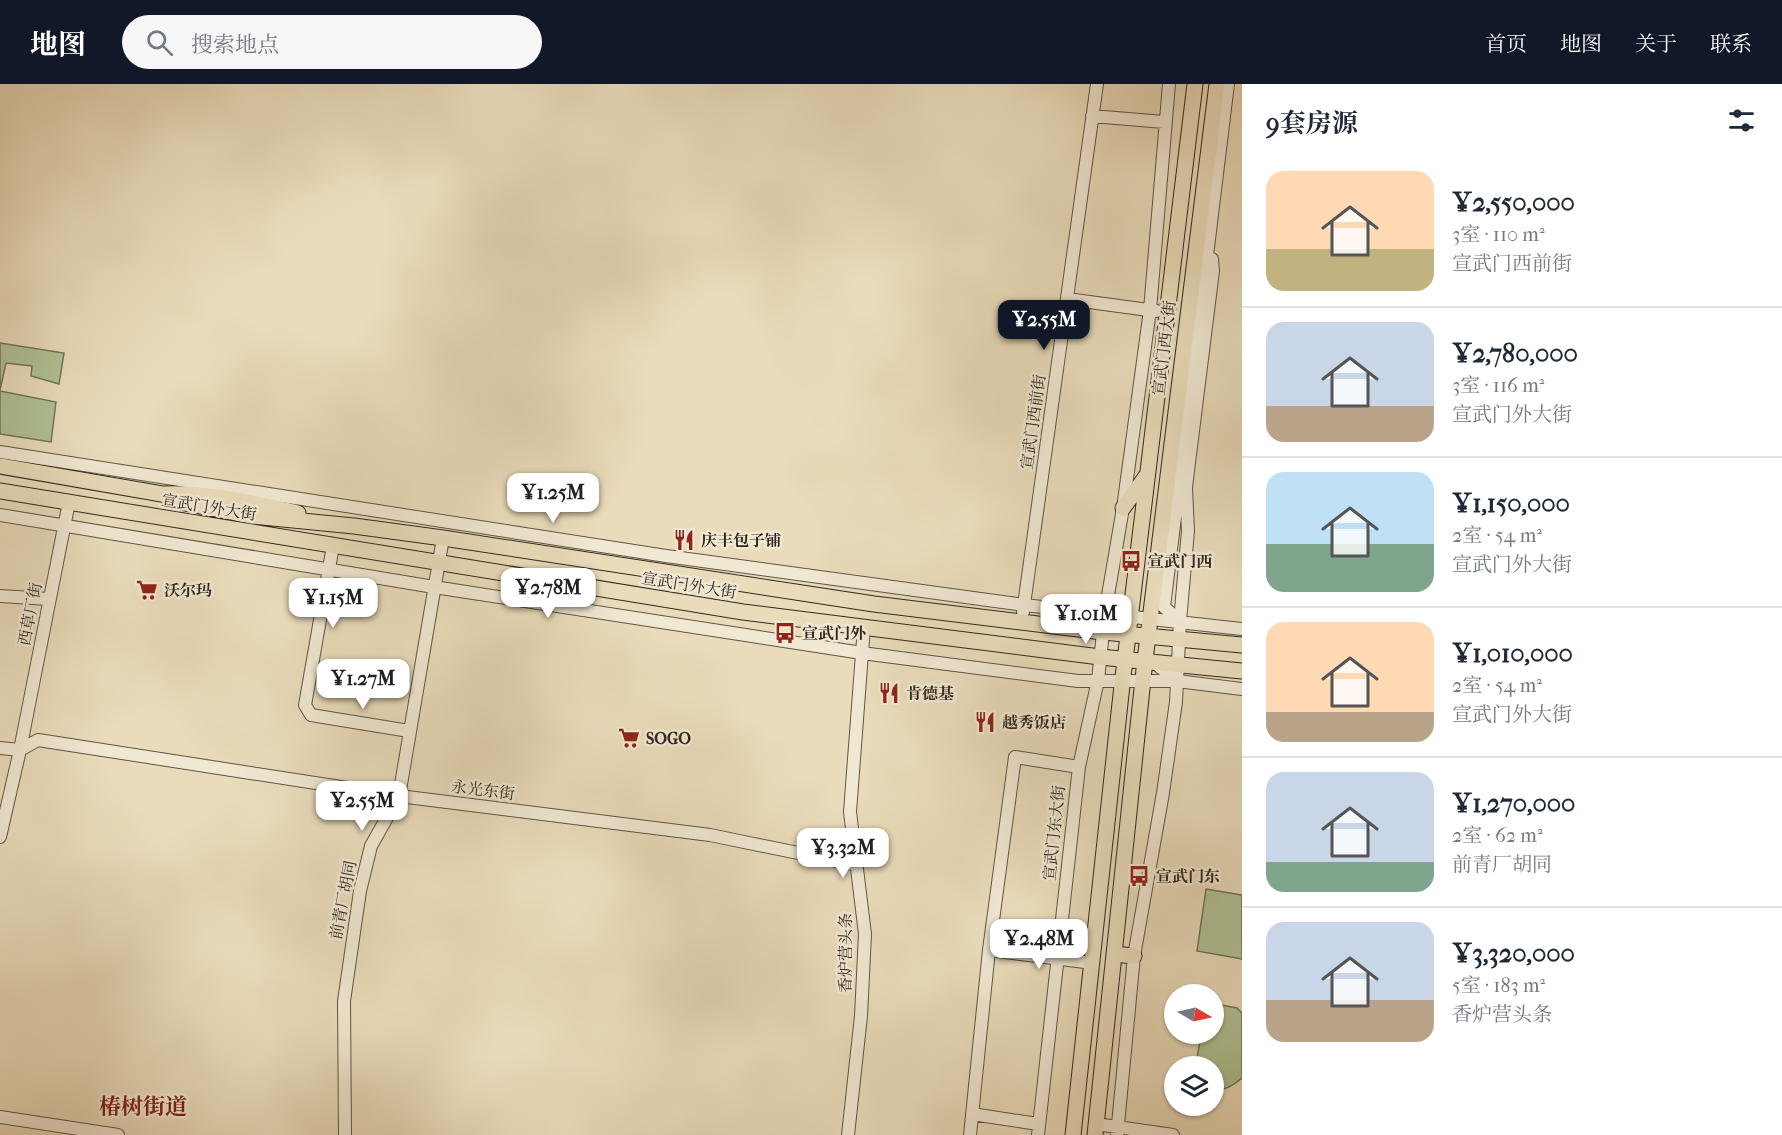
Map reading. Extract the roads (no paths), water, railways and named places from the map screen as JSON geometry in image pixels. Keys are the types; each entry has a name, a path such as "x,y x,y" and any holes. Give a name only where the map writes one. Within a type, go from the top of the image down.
{"main road":[{"name":"宣武门西大街","path":"1093,963 1122,685 1169,314 1195,84"},
{"name":"宣武门西大街","path":"1114,954 1143,686 1149,660 1150,617 1203,233 1217,84"},
{"name":"宣武门外大街","path":"0,466 162,494 180,502 251,516 354,526 442,538 874,604 1103,632 1242,645"},
{"path":"1123,507 1147,475"},
{"name":"宣武门外大街","path":"0,491 743,612 1100,657 1149,660 1242,671"},
{"path":"1095,1130 1114,954 1134,956"},
{"path":"1074,1135 1093,963"}],"street":[{"name":"宣武门西前街","path":"1022,622 1097,84"},
{"name":"宣武门西大街","path":"1100,657 1150,310 1169,84"},
{"name":"宣武门西大街","path":"1164,608 1203,233 1228,84"},
{"path":"1092,116 1164,122"},
{"name":"宣武门西大街","path":"1177,681 1188,531 1186,487 1213,271 1203,233"},
{"path":"1067,299 1169,314"},
{"path":"0,452 666,556 1024,605 1150,617 1242,629"},
{"name":"西草厂街","path":"0,837 20,750 69,502"},
{"path":"0,515 862,653 1078,681 1177,681 1242,689"},
{"name":"前青厂胡同","path":"345,1135 344,1001 360,891 371,846 399,796 442,538"},
{"path":"333,546 305,705 311,716 409,731"},
{"path":"0,596 50,599"},
{"path":"1150,617 1164,608 1180,621"},
{"name":"香炉营头条","path":"848,1135 861,1017 865,934 850,812 864,627"},
{"name":"宣武门东大街","path":"1038,1130 1079,767 1098,680 1100,657"},
{"path":"1149,660 1177,681"},
{"path":"1118,1131 1134,956 1163,793 1177,681"},
{"name":"永光东街","path":"0,748 20,750 38,740 399,796 710,835 856,865"},
{"path":"970,1135 989,950 1015,757 1079,767"},
{"path":"989,950 1093,963"},
{"path":"972,1114 1038,1130"},
{"path":"0,1117 118,1135"},
{"path":"1095,1130 1173,1135"}],"place":[{"name":"庆丰包子铺","path":"684,540"},
{"name":"宣武门西","path":"1131,561"},
{"name":"沃尔玛","path":"147,590"},
{"name":"宣武门外","path":"785,633"},
{"name":"肯德基","path":"889,693"},
{"name":"越秀饭店","path":"985,722"},
{"name":"SOGO","path":"629,738"},
{"name":"宣武门东","path":"1139,876"}],"district":[{"name":"椿树街道","path":"143,1107"}]}
